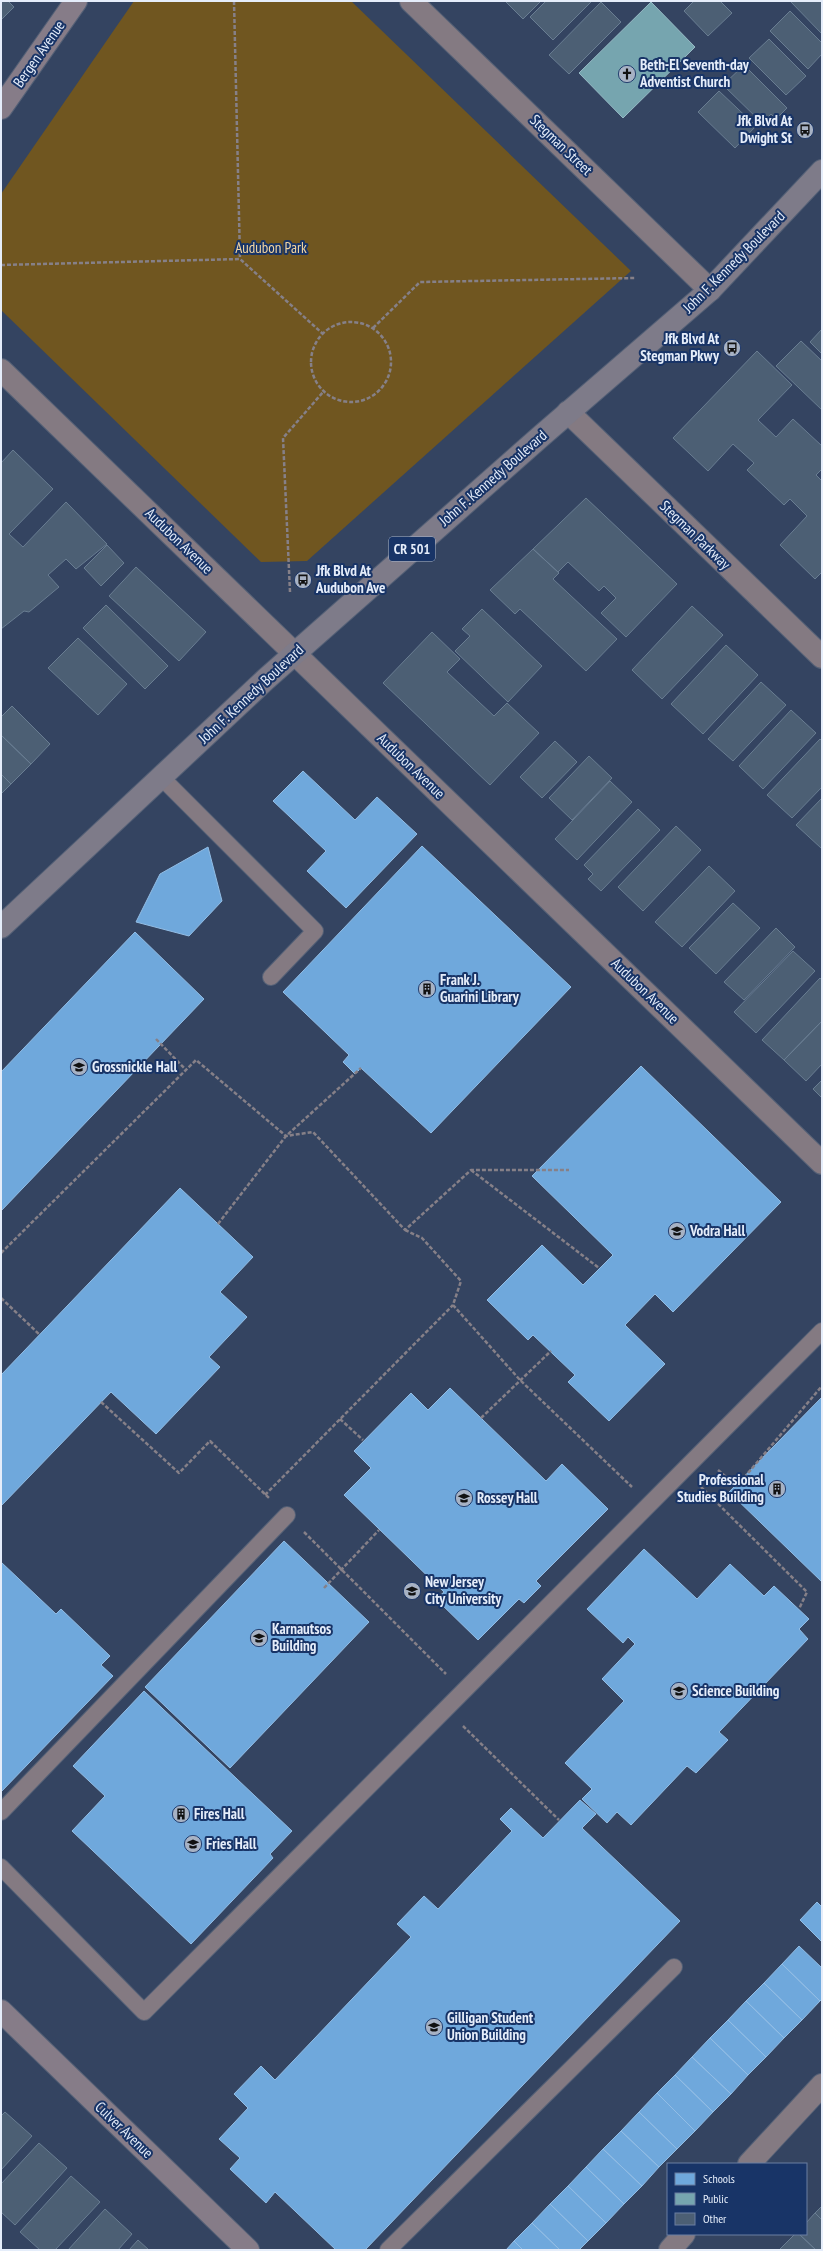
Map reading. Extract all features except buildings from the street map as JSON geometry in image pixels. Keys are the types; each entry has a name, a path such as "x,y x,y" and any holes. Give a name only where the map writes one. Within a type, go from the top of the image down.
{"main road":[{"name":"John F. Kennedy Boulevard","path":"1,927 294,654 568,412 710,290 822,172"}],"street":[{"name":"Bergen Avenue","path":"1,108 76,1"},
{"name":"Stegman Street","path":"411,1 710,290"},
{"name":"Audubon Avenue","path":"1,370 822,1162"},
{"name":"Stegman Parkway","path":"568,412 822,657"},
{"name":"Culver Avenue","path":"1,2011 248,2250"},
{"path":"750,2163 822,2085"},
{"path":"670,2250 683,2235"}],"lane":[{"path":"161,777 315,931 271,977"},
{"path":"1,1867 144,2012 822,1331"},
{"path":"1,1812 287,1515"},
{"path":"1,1883 18,1885"},
{"path":"388,2250 674,1967"}],"path":[{"path":"234,1 240,259"},
{"path":"1,265 240,259 323,334"},
{"path":"373,328 420,282 636,278"},
{"path":"347,322 360,323 373,328 383,337 389,349 391,363 389,375 383,388 372,396 360,401 347,402 334,398 324,391 316,381 312,369 312,356 315,344 323,334 334,326 347,322"},
{"path":"290,592 283,438 324,391"},
{"path":"156,1039 186,1070"},
{"path":"1,1253 196,1060 286,1136 313,1132 405,1230 422,1238 461,1281 453,1305 265,1495"},
{"path":"218,1224 286,1136 361,1068"},
{"path":"405,1230 471,1170 569,1170"},
{"path":"471,1170 598,1268"},
{"path":"1,1298 40,1335"},
{"path":"453,1305 520,1380 650,1504"},
{"path":"481,1418 550,1351"},
{"path":"737,1486 822,1386"},
{"path":"101,1402 179,1473 210,1441 287,1515 464,1691"},
{"path":"340,1419 363,1440"},
{"path":"684,1470 807,1592 799,1609"},
{"path":"324,1588 380,1530"},
{"path":"445,1709 559,1820"}],"green space":[{"name":"Audubon Park","path":"134,1 351,1 631,271 307,561 261,562 1,310 1,194"}],"place":[{"name":"Beth-El Seventh-day Adventist Church","path":"627,74"},
{"name":"Jfk Blvd At Dwight St","path":"805,130"},
{"name":"Jfk Blvd At Stegman Pkwy","path":"732,348"},
{"name":"Jfk Blvd At Audubon Ave","path":"303,580"},
{"name":"Frank J. Guarini Library","path":"427,989"},
{"name":"Grossnickle Hall","path":"79,1067"},
{"name":"Vodra Hall","path":"677,1231"},
{"name":"Professional Studies Building","path":"777,1489"},
{"name":"Rossey Hall","path":"464,1498"},
{"name":"New Jersey City University","path":"412,1591"},
{"name":"Karnautsos Building","path":"259,1638"},
{"name":"Science Building","path":"679,1691"},
{"name":"Fires Hall","path":"181,1814"},
{"name":"Fries Hall","path":"193,1844"},
{"name":"Gilligan Student Union Building","path":"434,2027"}]}
